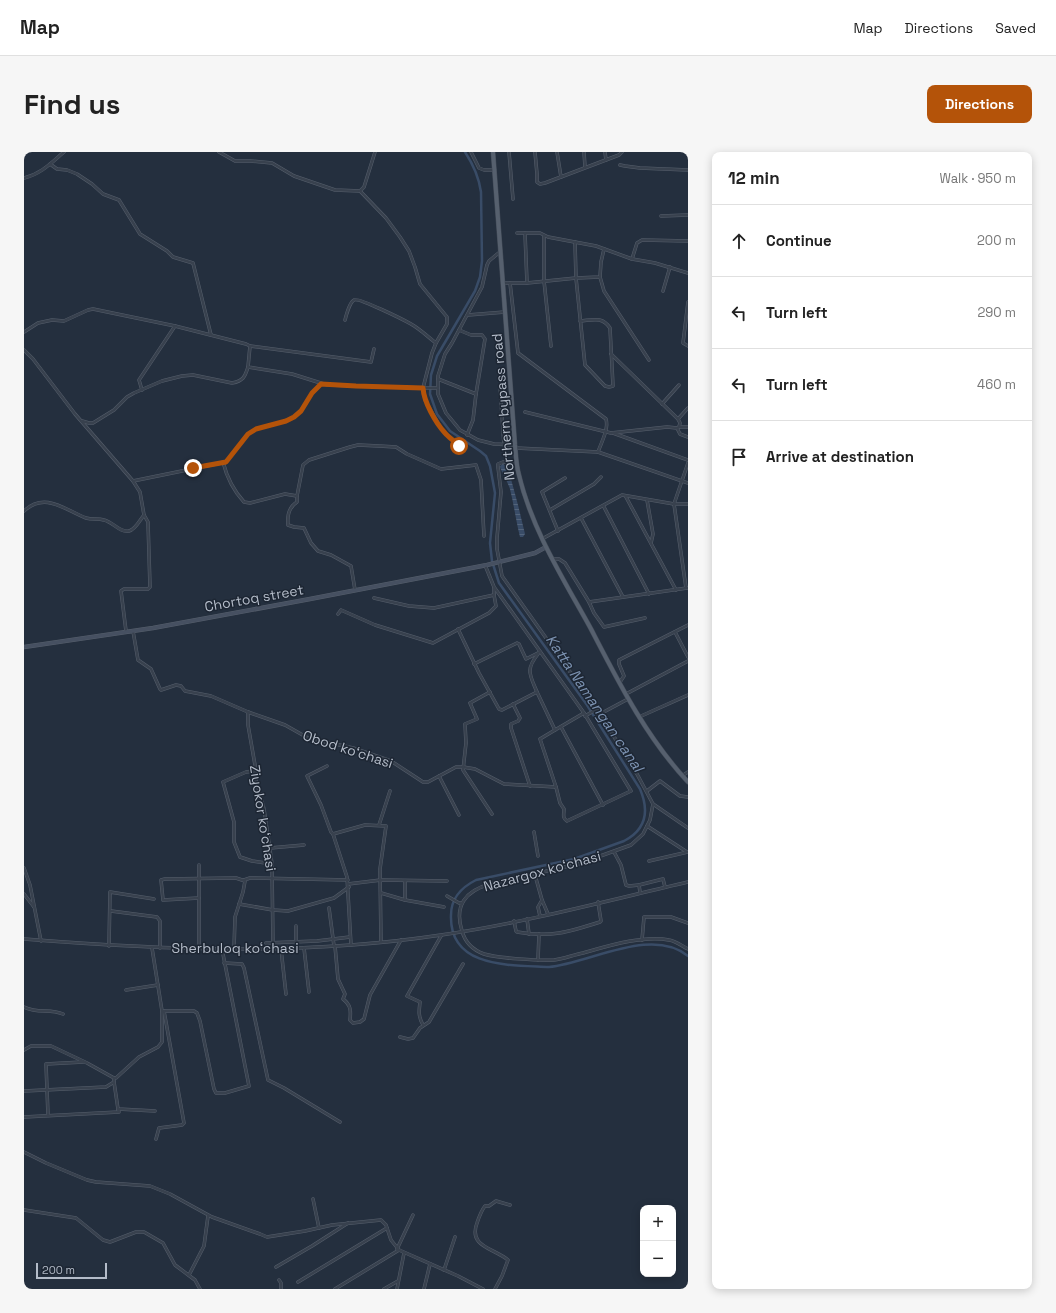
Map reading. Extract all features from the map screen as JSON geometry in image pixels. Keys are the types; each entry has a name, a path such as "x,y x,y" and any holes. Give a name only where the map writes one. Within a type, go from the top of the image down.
{"main road":[{"name":"Northern bypass road","path":"493,152 516,463 527,503 546,547 619,683 648,732 688,782"},
{"name":"Chortoq street","path":"24,647 133,630 486,565 535,553 546,547"}],"street":[{"path":"24,178 34,176 45,169 64,152"},
{"path":"219,152 235,161 250,160 272,163 294,176 335,190 360,191 386,218 409,251 423,290 447,317 447,324 436,343 427,369 424,388 425,400 428,406 445,434 459,446 458,451"},
{"path":"360,191 364,187 375,152"},
{"path":"471,152 481,170 495,170"},
{"path":"509,152 513,199"},
{"path":"534,152 538,183 540,184 606,160 621,154 622,152"},
{"path":"557,152 561,177"},
{"path":"584,152 585,167"},
{"path":"605,152 606,160"},
{"path":"50,164 57,169 67,170 77,174 92,184 103,194 119,200 140,234 173,256 193,263 211,335"},
{"path":"620,164 640,168 688,170"},
{"path":"661,216 688,216"},
{"path":"516,233 540,233 544,236 604,249 632,259 655,263 688,273"},
{"path":"525,233 527,283"},
{"path":"544,236 544,281 550,346"},
{"path":"632,259 637,243 642,240 688,241"},
{"path":"575,242 576,278 580,321 585,365 605,386 609,387 614,385 610,328 601,320 580,321"},
{"path":"604,249 600,277 604,291 649,360"},
{"path":"501,251 487,265 482,287 440,365 437,388 446,413 467,435 478,440 515,447 598,452 688,483"},
{"path":"663,291 670,267"},
{"path":"503,283 527,283 600,277"},
{"path":"510,283 518,353 606,420 605,431 598,452"},
{"path":"345,320 353,301 356,300 369,304 412,324 436,343"},
{"path":"688,302 683,343 688,346"},
{"path":"24,332 38,323 52,320 64,321 92,309 175,326 250,346 370,362 374,349"},
{"path":"468,315 505,312"},
{"path":"142,390 139,380 175,326"},
{"path":"458,330 471,335 482,335 485,337 476,394 474,420 467,435"},
{"path":"80,420 89,424 93,423 114,410 131,395 162,381 188,374 232,383 239,381 245,375 248,367 250,346"},
{"path":"24,350 33,359 80,420 133,481 140,492 144,515 148,522 150,587 148,589 124,589 121,591 126,631"},
{"path":"611,353 678,419 680,423 678,427 680,434 688,437"},
{"path":"248,367 292,374 321,384 437,388"},
{"path":"438,380 476,394"},
{"path":"133,481 226,462 245,436 252,431 263,426 286,421 294,417 301,411 312,393 321,384"},
{"path":"662,404 680,385"},
{"path":"500,386 504,445"},
{"path":"678,419 688,408"},
{"path":"525,412 605,431 688,462 674,504 687,588 589,602"},
{"path":"611,433 667,427 688,427"},
{"path":"355,590 351,566 331,555 318,551 311,543 304,528 294,528 288,524 288,512 292,505 297,502 303,466 309,460 358,445 393,446 441,469 476,465 481,480 484,536"},
{"path":"223,462 229,481 244,502 285,494 297,496"},
{"path":"516,463 503,462 498,464 501,492 497,549 500,571 597,709 654,804 688,828"},
{"path":"550,510 594,484 601,477"},
{"path":"558,531 542,492 565,478"},
{"path":"542,539 620,496 674,504 688,504"},
{"path":"626,496 676,590"},
{"path":"647,500 652,534 651,543"},
{"path":"24,511 33,504 50,502 85,517 105,520 124,531 133,529 144,515"},
{"path":"604,506 650,594"},
{"path":"581,518 623,597"},
{"path":"553,559 559,559 565,563 594,613 604,627 646,618"},
{"path":"486,565 494,587 584,714 631,790 631,792 603,805 570,820 566,820 563,816 564,810 560,803 540,739 584,714 597,709"},
{"path":"338,614 341,610 375,625 431,643 480,618 494,609 496,606 494,587"},
{"path":"374,598 409,606 434,608 494,595"},
{"path":"619,683 624,676 619,660 688,625"},
{"path":"458,629 474,664 499,709 502,710 537,692"},
{"path":"133,630 138,660 151,670 160,689 164,690 174,685 179,685 185,691 212,696 248,712"},
{"path":"674,632 688,658"},
{"path":"474,664 517,643 526,659 540,652"},
{"path":"540,652 530,664 530,674 555,730"},
{"path":"626,694 688,662"},
{"path":"490,692 470,703 477,719 465,724 466,743 463,767 492,814"},
{"path":"639,717 688,695"},
{"path":"600,714 628,698"},
{"path":"513,704 520,718 518,721 511,724 511,726 530,786"},
{"name":"Ziyokor koʻchasi","path":"248,712 248,725 255,765 254,771 264,809 272,864 273,950"},
{"name":"Obod koʻchasi","path":"248,712 285,725 308,738 353,748 391,761 423,782 428,782 456,767 463,767"},
{"path":"561,727 603,805"},
{"path":"327,766 307,776 333,834 348,880 351,945"},
{"path":"463,767 475,769 504,784 556,787"},
{"path":"254,771 246,772 223,782 234,822 234,842 240,857 252,861 272,864"},
{"path":"682,776 688,772"},
{"path":"439,776 459,815"},
{"path":"647,791 659,782 662,782 680,796 688,797"},
{"path":"379,825 390,791"},
{"name":"Nazargox koʻchasi","path":"461,903 472,891 479,887 578,864 631,845 643,834 650,820 654,804"},
{"path":"333,834 362,825 386,826 381,858 381,942"},
{"path":"647,826 687,852"},
{"path":"534,832 538,856"},
{"path":"270,848 304,845"},
{"path":"614,852 621,865 626,885 639,885 663,879 665,887"},
{"path":"649,861 687,852"},
{"path":"199,949 200,865"},
{"path":"24,868 30,884 41,941"},
{"path":"535,874 542,900 548,914"},
{"path":"199,898 163,900 161,880 236,878 244,880 250,878 348,880"},
{"path":"234,949 236,917 245,884 244,880"},
{"path":"239,904 288,911 334,898 348,885 381,880 447,881"},
{"path":"405,881 405,900"},
{"name":"Sherbuloq koʻchasi","path":"24,939 109,946 199,949 281,950 351,945 442,935 527,919 688,882"},
{"path":"639,885 640,892"},
{"path":"109,946 111,911 110,892 154,899"},
{"path":"381,893 405,900 444,907"},
{"path":"24,894 34,907"},
{"path":"448,896 461,903 459,916 466,941 475,949 484,954 538,960 554,960 611,946 656,939 678,942 688,950"},
{"path":"540,916 538,907 542,900"},
{"path":"514,921 516,931 528,934 566,933 600,922 598,902"},
{"path":"329,908 338,979 345,994 343,999 350,1007 350,1020 353,1023 360,1022 364,1019 370,995 402,940"},
{"path":"111,911 157,917 160,921 160,948"},
{"path":"642,940 644,916 671,916 688,923"},
{"path":"527,919 528,934"},
{"path":"296,926 296,942"},
{"path":"538,960 539,934"},
{"path":"423,1025 419,1018 418,1011 420,1002 407,996 442,935"},
{"path":"266,943 350,937"},
{"path":"152,948 184,1123 182,1125 159,1128 156,1139"},
{"path":"304,948 309,992"},
{"path":"163,1011 194,1011 197,1013 216,1093 225,1093 247,1087 249,1084 222,949"},
{"path":"281,950 286,994"},
{"path":"224,963 240,963 244,968 268,1080 340,1122"},
{"path":"400,1037 408,1039 413,1038 423,1025 429,1022 463,964"},
{"path":"126,990 158,985"},
{"path":"24,1008 34,1011 47,1011 64,1014"},
{"path":"114,1078 116,1078 139,1057 161,1044 163,1011"},
{"path":"24,1050 31,1046 48,1046 84,1062 114,1078"},
{"path":"48,1115 46,1064 84,1062"},
{"path":"24,1117 119,1112 114,1078"},
{"path":"24,1092 103,1087 114,1082"},
{"path":"118,1109 155,1111"},
{"path":"24,1152 52,1166 87,1180 150,1186 170,1194 208,1216 268,1237 348,1223 379,1220 384,1222 391,1240 398,1250 458,1276 483,1289"},
{"path":"313,1199 319,1228"},
{"path":"495,1289 508,1260 501,1254 484,1246 477,1240 475,1237 475,1228 485,1206 489,1206 496,1201 510,1205"},
{"path":"24,1210 76,1218 103,1240 110,1242 136,1232 144,1232 163,1243 175,1265 195,1280 200,1289"},
{"path":"334,1289 398,1250 413,1214"},
{"path":"189,1275 204,1246 208,1216"},
{"path":"276,1267 348,1223"},
{"path":"298,1282 387,1228"},
{"path":"444,1270 455,1237"},
{"path":"397,1289 404,1253"},
{"path":"424,1289 430,1264"},
{"path":"279,1280 281,1283 281,1289"},
{"path":"384,1289 398,1280"}],"water":[{"path":"503,464 508,468 525,534 523,537 520,537 510,489 500,468"}],"waterway":[{"name":"Katta Namangan canal","path":"465,152 471,161 481,192 482,261 480,277 475,291 437,356 431,375 430,394 437,414 450,431 486,456 490,466 495,493 490,543 492,561 499,583 587,705 640,789 645,804 645,812 642,825 632,836 624,841 574,859 476,880 466,886 458,894 453,903 451,915 453,933 460,946 471,955 501,964 518,966 549,967 639,945 657,944 673,948 688,956"}],"route":[{"path":"193,468 226,462 248,434 263,426 286,421 294,417 301,411 312,393 321,384 423,388 425,400 441,428 445,434 459,446"}]}
